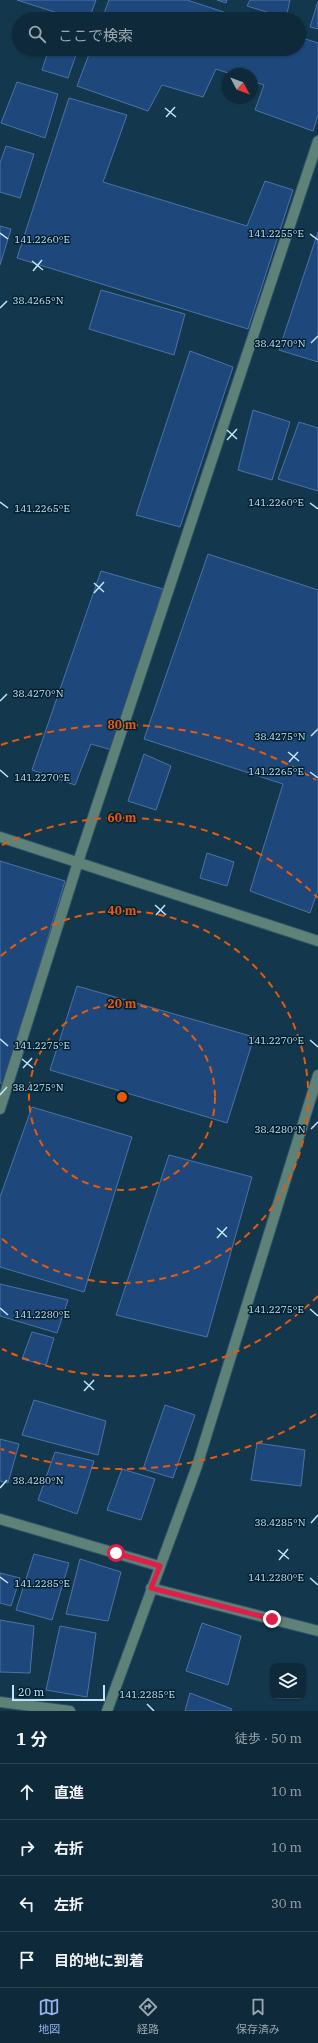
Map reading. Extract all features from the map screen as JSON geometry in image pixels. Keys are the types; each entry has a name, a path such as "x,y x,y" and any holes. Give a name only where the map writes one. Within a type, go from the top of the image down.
{"street":[{"path":"0,1109 78,862 318,140"},
{"path":"0,836 318,941"},
{"path":"107,1711 197,1466 318,1075"},
{"path":"0,1519 160,1566"},
{"path":"151,1588 318,1631"},
{"path":"0,1702 70,1711"}],"building":[{"path":"17,0 96,0 92,12 54,12"},
{"path":"109,0 187,0 224,12 105,12"},
{"path":"217,0 227,0 226,3"},
{"path":"250,0 290,0 287,12 266,12 247,6"},
{"path":"318,1 318,29 310,27"},
{"path":"306,39 318,43 318,115 313,131 255,110 264,85 258,83 258,68 222,68 222,71 216,69 203,97 162,85 148,111 77,86 88,56 306,56"},
{"path":"47,56 76,56 68,78 42,70"},
{"path":"17,82 58,94 45,138 1,123"},
{"path":"69,98 127,115 103,182 247,226 265,181 293,190 248,329 17,258"},
{"path":"6,146 34,154 20,198 0,192 0,163"},
{"path":"0,226 11,229 0,265"},
{"path":"318,232 318,362 279,350"},
{"path":"101,290 185,314 174,355 89,329"},
{"path":"190,351 233,367 180,527 136,515"},
{"path":"253,410 290,422 272,480 238,470"},
{"path":"299,422 318,428 318,491 278,479"},
{"path":"208,554 318,590 318,890 310,913 250,891 283,784 144,739"},
{"path":"101,571 163,589 112,750 91,744 75,785 32,770"},
{"path":"144,754 171,766 156,810 128,801"},
{"path":"207,853 234,862 227,886 200,878"},
{"path":"0,861 65,881 4,1084 0,1083"},
{"path":"77,986 254,1037 227,1123 50,1070"},
{"path":"32,1107 132,1137 84,1292 0,1267 0,1197"},
{"path":"169,1155 252,1177 207,1337 116,1315"},
{"path":"0,1284 68,1300 57,1333 0,1316"},
{"path":"32,1332 54,1338 46,1365 22,1359"},
{"path":"34,1400 106,1421 98,1455 22,1435"},
{"path":"165,1405 195,1415 173,1478 143,1469"},
{"path":"0,1439 19,1444 8,1483 0,1481"},
{"path":"257,1443 305,1450 301,1486 251,1480"},
{"path":"55,1452 94,1461 77,1514 38,1500"},
{"path":"122,1469 155,1479 141,1520 107,1510"},
{"path":"34,1554 69,1563 52,1620 16,1610"},
{"path":"80,1559 121,1572 108,1621 66,1614"},
{"path":"0,1573 20,1578 11,1606 0,1603"},
{"path":"0,1620 34,1626 30,1673 0,1672"},
{"path":"202,1623 241,1636 228,1685 186,1671"},
{"path":"60,1626 96,1633 87,1697 46,1690"},
{"path":"190,1693 232,1709 231,1711 185,1711"}],"route":[{"path":"116,1553 160,1566 151,1588 272,1619"}]}
